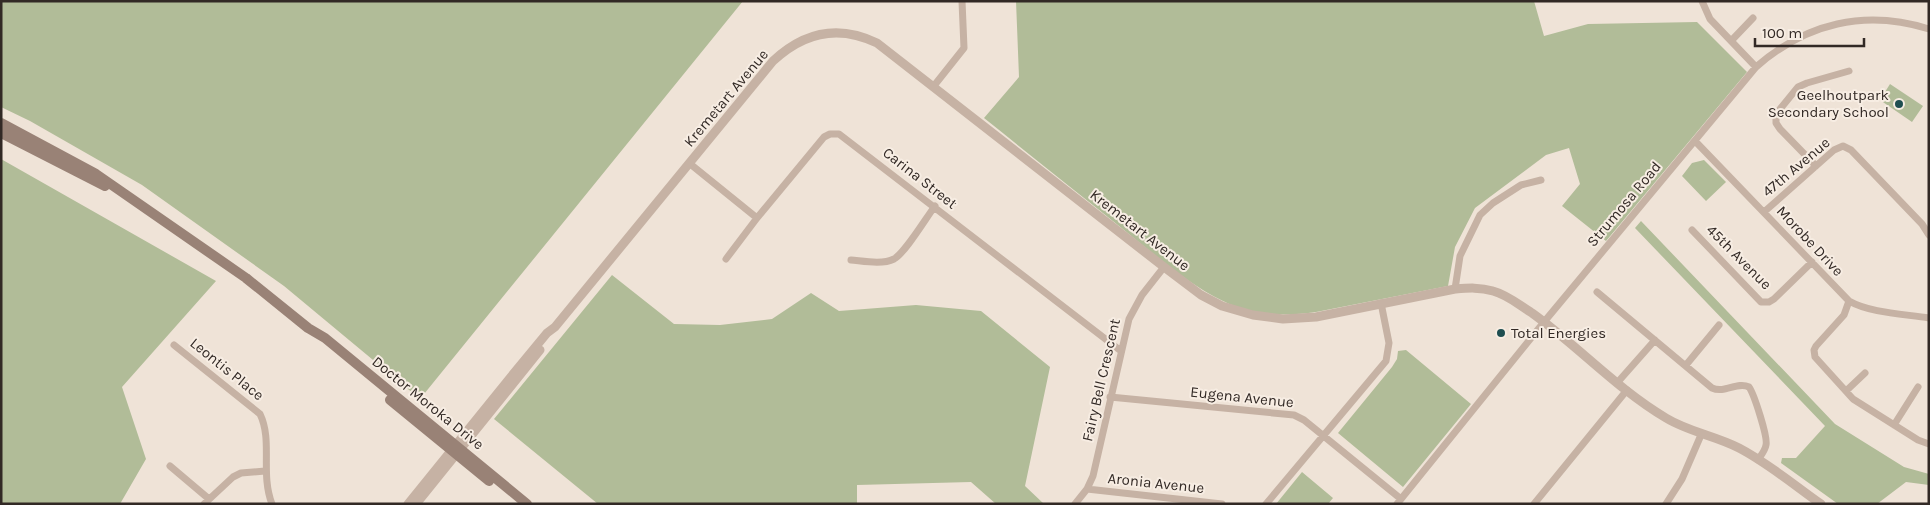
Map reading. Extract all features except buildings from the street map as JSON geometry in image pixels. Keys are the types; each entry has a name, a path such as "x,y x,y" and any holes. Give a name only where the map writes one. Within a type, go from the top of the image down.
{"main road":[{"name":"Doctor Moroka Drive","path":"1,123 96,174 246,278 308,328 325,338 517,504"},
{"name":"Doctor Moroka Drive","path":"1,133 124,195"},
{"name":"Doctor Moroka Drive","path":"456,450 527,504"}],"street":[{"path":"933,87 964,48 962,1"},
{"path":"1702,1 1710,19 1756,67"},
{"path":"1732,41 1753,18"},
{"name":"Strumosa Road","path":"1399,501 1544,322 1756,67 1780,48 1794,40 1808,33 1841,22 1890,20 1929,29"},
{"name":"Kremetart Avenue","path":"416,504 544,336 555,327 773,61 788,48 807,38 835,32 844,32 867,38 877,44 1164,267 1201,295 1222,306 1261,317 1294,320 1455,289 1470,288 1492,291 1509,298 1544,322 1618,383 1667,419 1701,435 1738,448 1821,504"},
{"path":"1816,166 1776,124 1776,114 1798,87 1849,71"},
{"name":"Carina Street","path":"726,259 824,138 833,133 841,134 1121,351"},
{"name":"Morobe Drive","path":"1695,141 1849,301 1857,306 1929,318"},
{"name":"47th Avenue","path":"1764,212 1816,166 1843,146 1851,150 1922,224 1929,235"},
{"path":"689,163 758,218"},
{"path":"1455,289 1460,256 1480,215 1492,202 1520,185 1541,180"},
{"path":"851,260 881,262 894,259 903,251 935,206"},
{"name":"45th Avenue","path":"1692,230 1761,302 1768,302 1774,299 1812,262"},
{"name":"Fairy Bell Crescent","path":"1075,504 1093,476 1121,351 1134,307 1164,267"},
{"path":"1597,292 1715,389 1721,390 1743,384 1749,386 1766,442 1765,450 1758,460"},
{"path":"1849,301 1844,315 1814,350 1815,357 1846,391 1861,404 1918,440 1929,444"},
{"path":"1266,504 1386,361 1389,343 1382,304"},
{"path":"1686,365 1719,325"},
{"path":"1618,383 1655,340"},
{"name":"Leontis Place","path":"174,345 260,414 266,430 265,471 267,492 272,504"},
{"path":"1846,391 1865,373"},
{"path":"1894,424 1918,387"},
{"path":"1534,504 1627,390"},
{"name":"Eugena Avenue","path":"1110,397 1287,414 1304,420 1399,501"},
{"path":"1666,504 1682,480 1701,435"},
{"name":"Kremetart Avenue","path":"408,504 456,450"},
{"path":"170,466 206,501 241,472 265,471"},
{"name":"Aronia Avenue","path":"1086,489 1222,504"}],"green space":[{"path":"1,1 743,1 420,399 284,286 142,185 30,121 1,107"},
{"path":"1016,1 1534,1 1544,36 1588,24 1697,22 1747,72 1606,241 1562,206 1580,184 1569,148 1546,155 1475,208 1455,247 1448,286 1316,312 1268,314 1234,306 1196,286 1159,259 984,118 1019,77"},
{"path":"1890,84 1923,106 1912,122 1880,100"},
{"path":"1,159 216,281 122,387 146,459 120,504 1,504"},
{"path":"1704,160 1726,182 1706,201 1682,176 1692,163"},
{"path":"1641,221 1835,424 1904,467 1929,474 1929,485 1906,482 1877,504 1838,504 1781,463 1782,458 1796,458 1825,426 1635,228"},
{"path":"612,275 674,324 720,325 772,319 811,293 839,311 916,305 981,311 1050,367 1025,486 1044,504 996,504 971,482 857,485 857,504 598,504 494,419"},
{"path":"1406,350 1471,404 1403,487 1338,433 1392,367 1397,359 1398,351"},
{"path":"1302,472 1333,498 1328,504 1276,504"}],"place":[{"name":"Geelhoutpark Secondary School","path":"1899,104"},
{"name":"Total Energies","path":"1501,333"}]}
